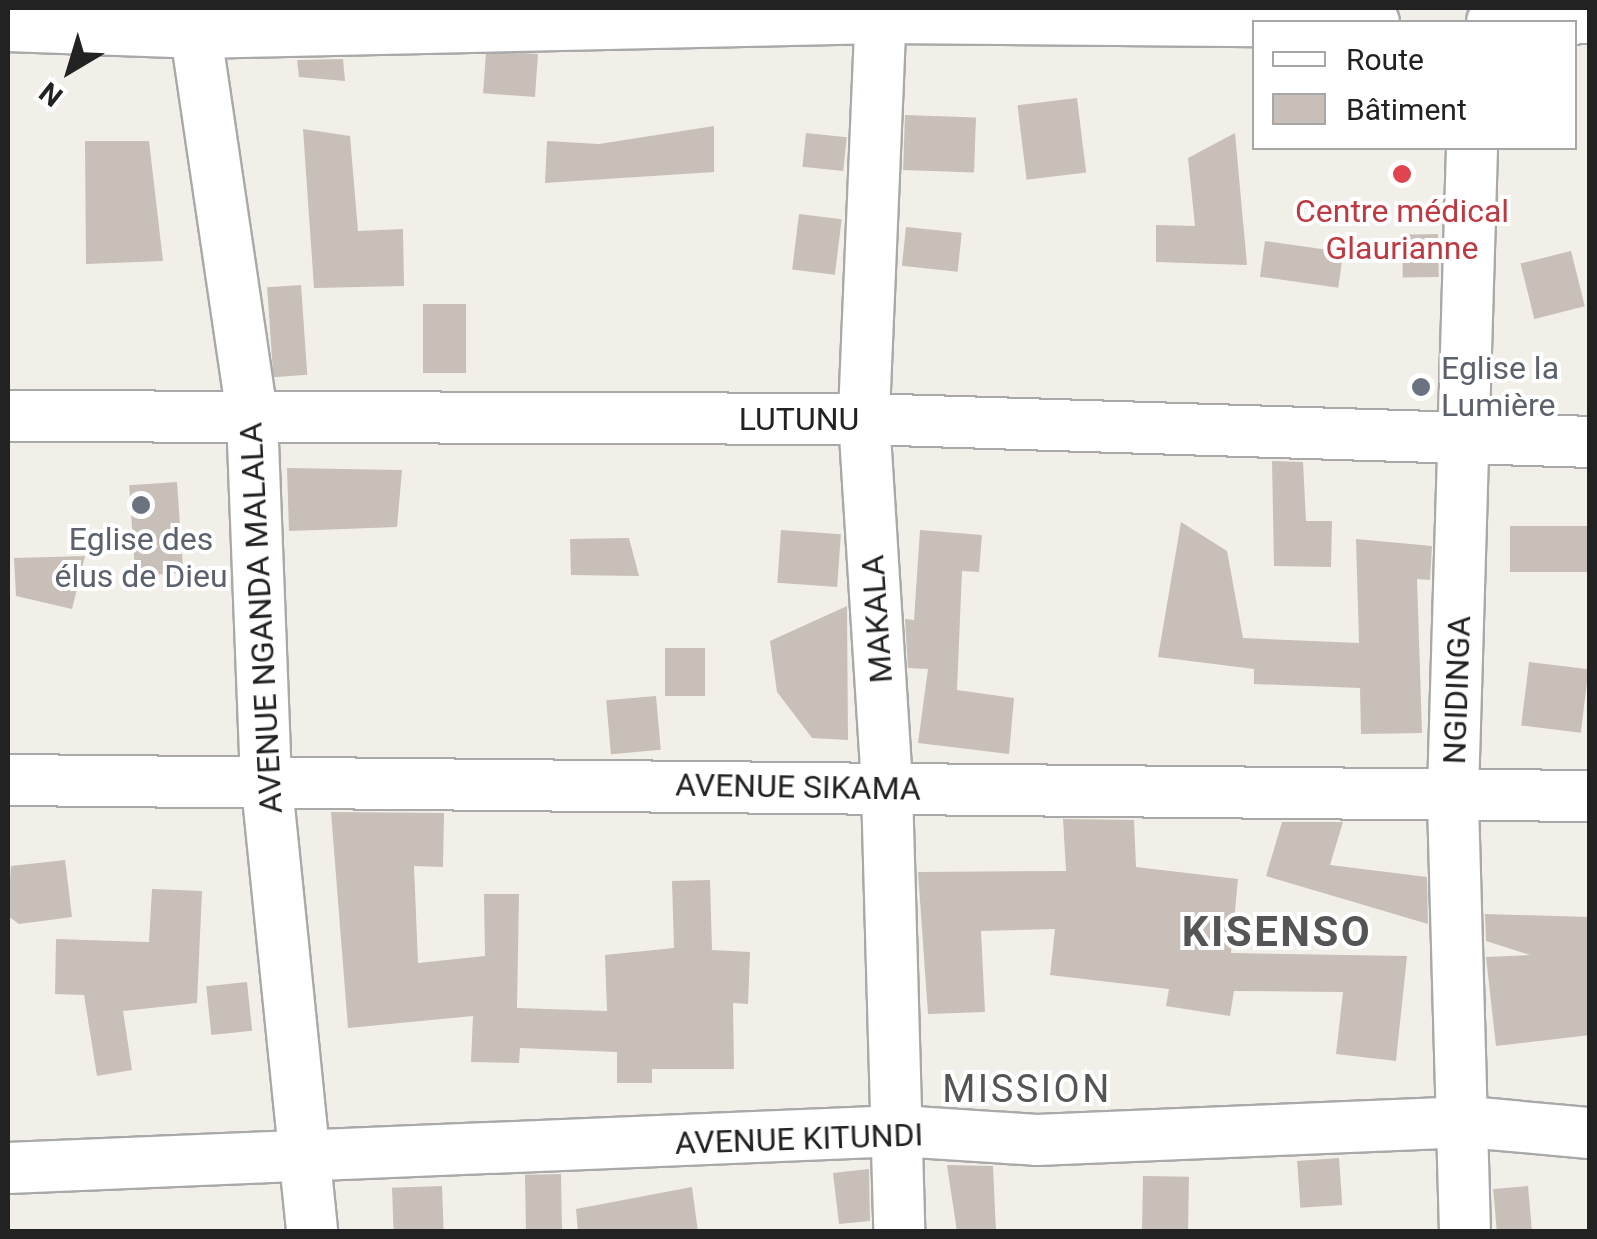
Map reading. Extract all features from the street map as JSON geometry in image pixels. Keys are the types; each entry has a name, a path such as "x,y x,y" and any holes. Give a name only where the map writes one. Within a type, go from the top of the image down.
{"street":[{"path":"8,26 194,20 881,13 1264,20"},
{"name":"MAKALA","path":"881,13 864,419 888,789 900,1232"},
{"path":"1541,20 1590,18"},
{"name":"AVENUE NGANDA MALALA","path":"194,20 252,416 266,776 302,1163 312,1232"},
{"name":"NGIDINGA","path":"1466,1232 1468,1122 1454,792 1472,150"},
{"name":"LUTUNU","path":"8,416 864,419 1590,442"},
{"name":"AVENUE SIKAMA","path":"8,780 266,776 888,789 1590,796"},
{"name":"AVENUE KITUNDI","path":"8,1168 302,1163 899,1131 1037,1140 1468,1122 1590,1132"}],"building":[{"path":"486,50 538,54 535,97 483,93"},
{"path":"343,59 345,81 299,77 297,60"},
{"path":"1077,98 1086,172 1027,180 1017,105"},
{"path":"905,115 976,117 974,172 903,170"},
{"path":"714,126 714,172 545,183 547,141 599,144"},
{"path":"303,129 350,136 358,231 403,229 404,286 314,288"},
{"path":"806,133 847,137 843,171 802,167"},
{"path":"1235,133 1247,265 1156,262 1156,225 1195,226 1188,158"},
{"path":"85,141 149,141 163,261 86,264"},
{"path":"799,214 842,219 835,275 792,270"},
{"path":"906,227 962,233 958,272 902,266"},
{"path":"1438,234 1439,277 1403,278 1402,235"},
{"path":"1265,241 1343,252 1338,288 1260,277"},
{"path":"1571,251 1585,306 1534,319 1521,264"},
{"path":"301,285 307,375 273,377 267,287"},
{"path":"423,304 466,304 466,373 423,373"},
{"path":"1272,461 1303,462 1306,521 1332,521 1331,567 1274,566"},
{"path":"287,468 402,470 397,527 289,531"},
{"path":"177,482 183,573 135,576 129,485"},
{"path":"1181,522 1227,551 1243,638 1359,643 1356,539 1432,546 1430,580 1417,579 1422,733 1361,734 1360,688 1254,684 1254,669 1158,657"},
{"path":"1510,526 1590,526 1590,572 1510,572"},
{"path":"781,530 841,534 837,587 777,583"},
{"path":"920,530 982,535 979,572 962,571 957,690 1014,698 1009,754 918,743 928,669 908,668 905,619 914,620"},
{"path":"629,538 639,576 571,575 570,539"},
{"path":"85,556 72,609 16,596 14,558"},
{"path":"847,606 848,740 812,738 777,692 770,641"},
{"path":"665,648 705,648 705,696 665,696"},
{"path":"1529,662 1589,669 1581,733 1521,726"},
{"path":"656,696 661,750 611,754 606,700"},
{"path":"331,812 444,813 443,867 414,866 418,963 485,956 484,894 519,894 517,1008 607,1011 605,955 674,948 672,881 710,880 712,950 750,952 748,1004 733,1003 734,1069 652,1069 652,1083 617,1083 617,1052 520,1048 519,1063 471,1062 473,1016 348,1028"},
{"path":"1063,819 1134,820 1136,867 1238,879 1231,953 1407,956 1396,1061 1336,1054 1343,992 1234,991 1230,1016 1166,1006 1169,989 1050,975 1055,929 981,931 985,1012 928,1014 918,872 1066,871"},
{"path":"1282,822 1343,822 1330,865 1427,877 1428,924 1266,876"},
{"path":"65,860 72,917 19,924 8,916 11,866"},
{"path":"152,889 202,891 197,1003 123,1011 132,1070 97,1076 84,995 55,994 56,939 149,942"},
{"path":"1485,914 1590,917 1590,1035 1496,1046 1486,957 1530,955 1486,941"},
{"path":"247,982 252,1031 211,1035 206,986"},
{"path":"1339,1158 1342,1205 1300,1208 1297,1161"},
{"path":"947,1165 993,1166 996,1232 957,1232"},
{"path":"869,1169 870,1221 839,1224 833,1173"},
{"path":"561,1174 562,1232 526,1232 525,1175"},
{"path":"1143,1176 1189,1177 1188,1232 1142,1232"},
{"path":"442,1186 444,1232 394,1232 392,1188"},
{"path":"1528,1186 1532,1232 1497,1232 1493,1189"},
{"path":"692,1187 698,1232 578,1232 576,1209"}],"place":[{"name":"Centre médical Glaurianne","path":"1402,174"},
{"name":"Eglise la Lumière","path":"1421,387"},
{"name":"Eglise des élus de Dieu","path":"141,505"}],"district":[{"name":"KISENSO","path":"1277,932"},
{"name":"MISSION","path":"1027,1090"}]}
